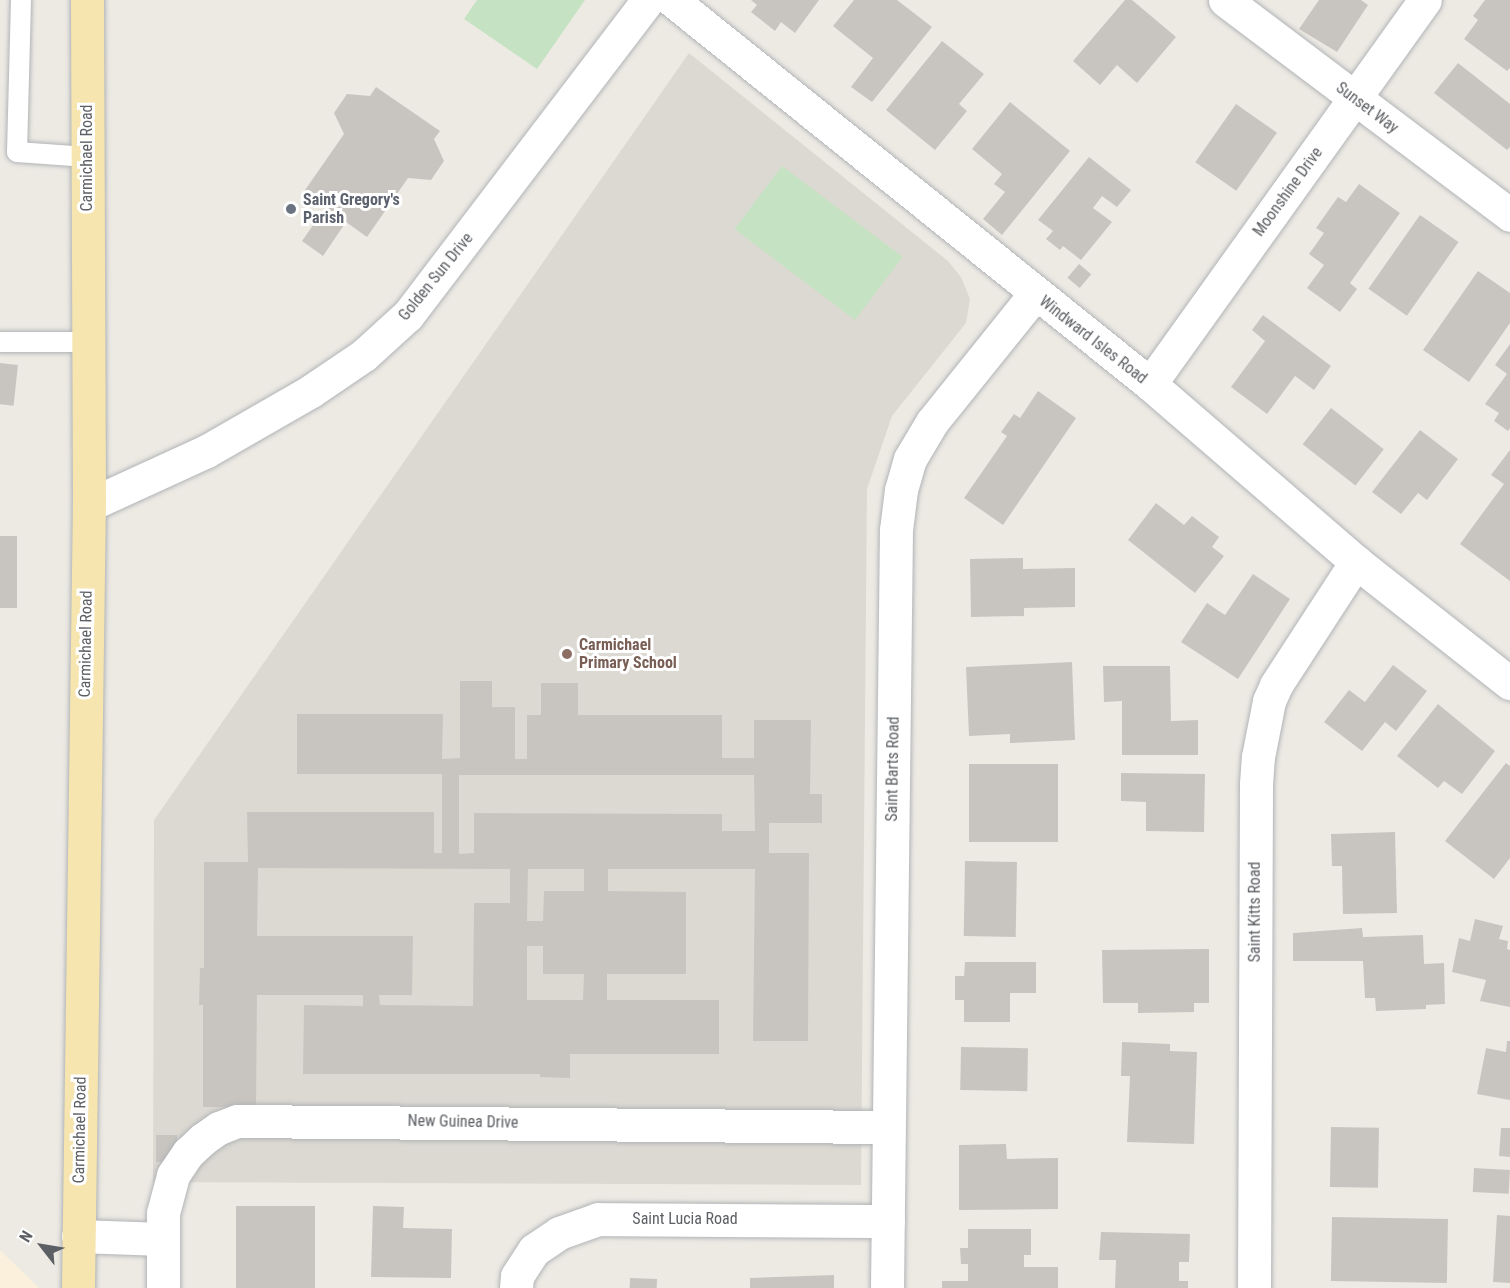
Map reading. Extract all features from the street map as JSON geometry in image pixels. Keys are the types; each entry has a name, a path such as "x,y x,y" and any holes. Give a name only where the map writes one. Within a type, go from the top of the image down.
{"main road":[{"name":"Carmichael Road","path":"78,1288 88,505 87,0"}],"street":[{"name":"Golden Sun Drive","path":"88,505 205,452 311,392 364,355 408,315 648,0"},
{"name":"Windward Isles Road","path":"672,0 1035,294 1150,384 1356,562 1510,683"},
{"name":"Sunset Way","path":"1226,0 1510,215"},
{"name":"Moonshine Drive","path":"1150,384 1425,0"},
{"name":"Saint Barts Road","path":"887,1288 896,530 901,490 910,459 932,422 1035,294"},
{"name":"Saint Kitts Road","path":"1254,1288 1258,757 1268,708 1276,685 1356,562"},
{"name":"New Guinea Drive","path":"163,1288 163,1213 173,1175 188,1153 203,1139 219,1128 237,1121 888,1127"},
{"name":"Saint Lucia Road","path":"516,1288 517,1276 534,1250 559,1233 598,1218 888,1221"},
{"path":"78,1236 163,1239"}],"lane":[{"path":"21,0 17,152 87,157"},
{"path":"0,342 88,342"}],"shaded area":[{"name":"Carmichael Primary School","path":"689,53 948,261 961,277 970,299 966,323 892,416 867,489 861,1185 153,1182 154,820"},
{"path":"0,1250 39,1288 0,1288"}],"green space":[{"path":"477,0 585,0 537,69 464,19"},
{"path":"782,166 903,257 855,320 734,229"}],"building":[{"path":"751,0 819,0 795,33 781,22 775,31 751,12 757,5"},
{"path":"854,0 897,0 932,27 872,102 851,87 873,58 833,26"},
{"path":"1125,0 1132,0 1176,37 1137,83 1117,65 1100,85 1073,61"},
{"path":"1319,0 1361,0 1368,5 1337,52 1299,29"},
{"path":"1485,0 1510,0 1510,68 1507,71 1464,39 1478,20 1473,16"},
{"path":"942,41 984,74 959,104 967,111 935,150 886,110"},
{"path":"1458,63 1510,104 1510,147 1507,150 1434,93"},
{"path":"376,87 440,131 434,139 444,161 431,180 408,178 367,237 346,222 323,256 302,241 325,208 303,193 344,134 334,113 347,94 370,96"},
{"path":"1010,102 1070,151 1002,235 983,219 1005,192 994,184 1002,174 972,149"},
{"path":"1236,104 1277,133 1236,191 1195,162"},
{"path":"1089,157 1131,190 1117,207 1102,196 1093,208 1112,222 1081,260 1063,246 1060,250 1046,239 1053,231 1038,220"},
{"path":"1359,184 1400,213 1350,283 1357,289 1340,312 1307,288 1324,265 1309,254 1324,233 1316,228 1338,197 1346,202"},
{"path":"1420,215 1459,242 1407,316 1368,289"},
{"path":"1079,264 1091,274 1080,288 1067,278"},
{"path":"1478,271 1510,293 1510,323 1469,382 1423,350"},
{"path":"1263,315 1331,366 1314,390 1295,376 1267,414 1231,387 1265,341 1252,330"},
{"path":"1510,344 1510,428 1508,431 1494,421 1499,413 1485,404 1507,374 1495,365"},
{"path":"0,363 18,365 14,406 0,404"},
{"path":"1038,391 1076,418 1003,525 964,498 1007,436 1001,432 1014,414 1020,418"},
{"path":"1331,408 1384,449 1355,485 1303,444"},
{"path":"1420,430 1458,459 1427,500 1418,493 1401,514 1372,492"},
{"path":"1510,450 1510,581 1460,544 1504,484 1491,475"},
{"path":"1156,503 1184,525 1192,516 1219,537 1212,547 1224,556 1195,593 1128,540"},
{"path":"0,536 17,536 17,608 0,608"},
{"path":"1023,558 1023,569 1075,568 1075,607 1024,608 1024,616 971,617 970,559"},
{"path":"1253,574 1290,599 1238,679 1181,642 1207,603 1225,615"},
{"path":"1072,662 1075,740 1010,743 1010,734 969,736 966,667"},
{"path":"1393,665 1427,691 1396,731 1385,722 1362,751 1324,722 1349,690 1365,702"},
{"path":"1103,666 1170,666 1171,721 1198,720 1198,755 1122,755 1122,701 1104,702"},
{"path":"460,681 492,681 492,707 515,707 515,759 527,759 527,715 541,715 541,683 578,683 578,715 722,715 722,758 754,758 754,720 811,720 810,794 822,794 822,823 769,823 769,853 809,853 808,1041 753,1041 755,869 608,869 608,891 686,892 686,974 607,974 607,1000 719,1000 719,1054 570,1054 570,1078 540,1077 540,1074 303,1074 304,1005 363,1006 363,995 257,995 256,1107 203,1107 203,1005 199,1005 200,968 204,968 204,862 248,862 247,812 434,812 434,853 442,853 442,774 297,774 297,714 443,714 442,759 460,758","holes":["459,775 754,775 755,831 722,831 722,814 474,813 474,853 459,854","258,868 510,869 510,903 474,903 473,1006 380,1005 379,995 412,995 413,936 257,936","528,869 584,869 584,891 544,891 543,921 527,921","527,946 543,946 543,974 584,974 583,1000 527,1000"]},
{"path":"1438,704 1495,751 1462,794 1444,781 1438,788 1397,756"},
{"path":"1506,763 1510,766 1510,858 1494,879 1445,841"},
{"path":"969,764 1058,764 1058,842 969,842"},
{"path":"1121,773 1205,774 1204,832 1146,831 1146,802 1121,801"},
{"path":"1395,832 1397,913 1343,914 1342,866 1332,866 1331,834"},
{"path":"965,861 1017,862 1016,937 964,936"},
{"path":"1475,919 1503,926 1499,939 1508,941 1507,949 1510,950 1510,1007 1480,1001 1486,980 1452,972 1459,938 1470,941"},
{"path":"1362,928 1363,937 1423,935 1424,964 1444,963 1445,1004 1426,1005 1426,1009 1376,1011 1375,998 1365,998 1363,961 1293,961 1293,933"},
{"path":"1209,949 1209,1003 1194,1003 1194,1012 1138,1013 1138,1003 1103,1003 1102,950"},
{"path":"965,962 1036,962 1036,993 1010,993 1010,1022 964,1022 964,1000 955,1000 955,976 964,976"},
{"path":"1507,1041 1510,1041 1510,1100 1477,1094 1486,1048 1506,1052"},
{"path":"1122,1042 1170,1044 1170,1051 1197,1052 1194,1144 1127,1142 1130,1076 1121,1076"},
{"path":"961,1047 1028,1048 1027,1091 960,1090"},
{"path":"1331,1127 1379,1128 1378,1188 1330,1187"},
{"path":"1501,1128 1510,1128 1510,1157 1499,1156"},
{"path":"156,1135 177,1135 177,1162 156,1162"},
{"path":"1006,1144 1007,1159 1058,1158 1058,1209 959,1210 959,1145"},
{"path":"1474,1168 1510,1170 1509,1194 1473,1192"},
{"path":"236,1206 315,1206 315,1288 236,1288"},
{"path":"373,1206 404,1207 403,1228 452,1229 451,1278 371,1277"},
{"path":"1497,1215 1510,1216 1510,1283 1493,1282"},
{"path":"1332,1217 1448,1219 1447,1283 1331,1281"},
{"path":"968,1229 1031,1229 1031,1255 1024,1255 1024,1267 1058,1267 1058,1288 942,1288 942,1281 968,1281 968,1264 961,1264 960,1248 968,1248"},
{"path":"1101,1232 1190,1234 1189,1262 1179,1262 1179,1281 1188,1281 1188,1288 1115,1288 1116,1260 1099,1260"},
{"path":"834,1275 834,1288 750,1288 750,1278"},
{"path":"630,1278 657,1279 657,1288 630,1288"}],"place":[{"name":"Saint Gregory's Parish","path":"291,209"},
{"name":"Carmichael Primary School","path":"567,654"}]}
